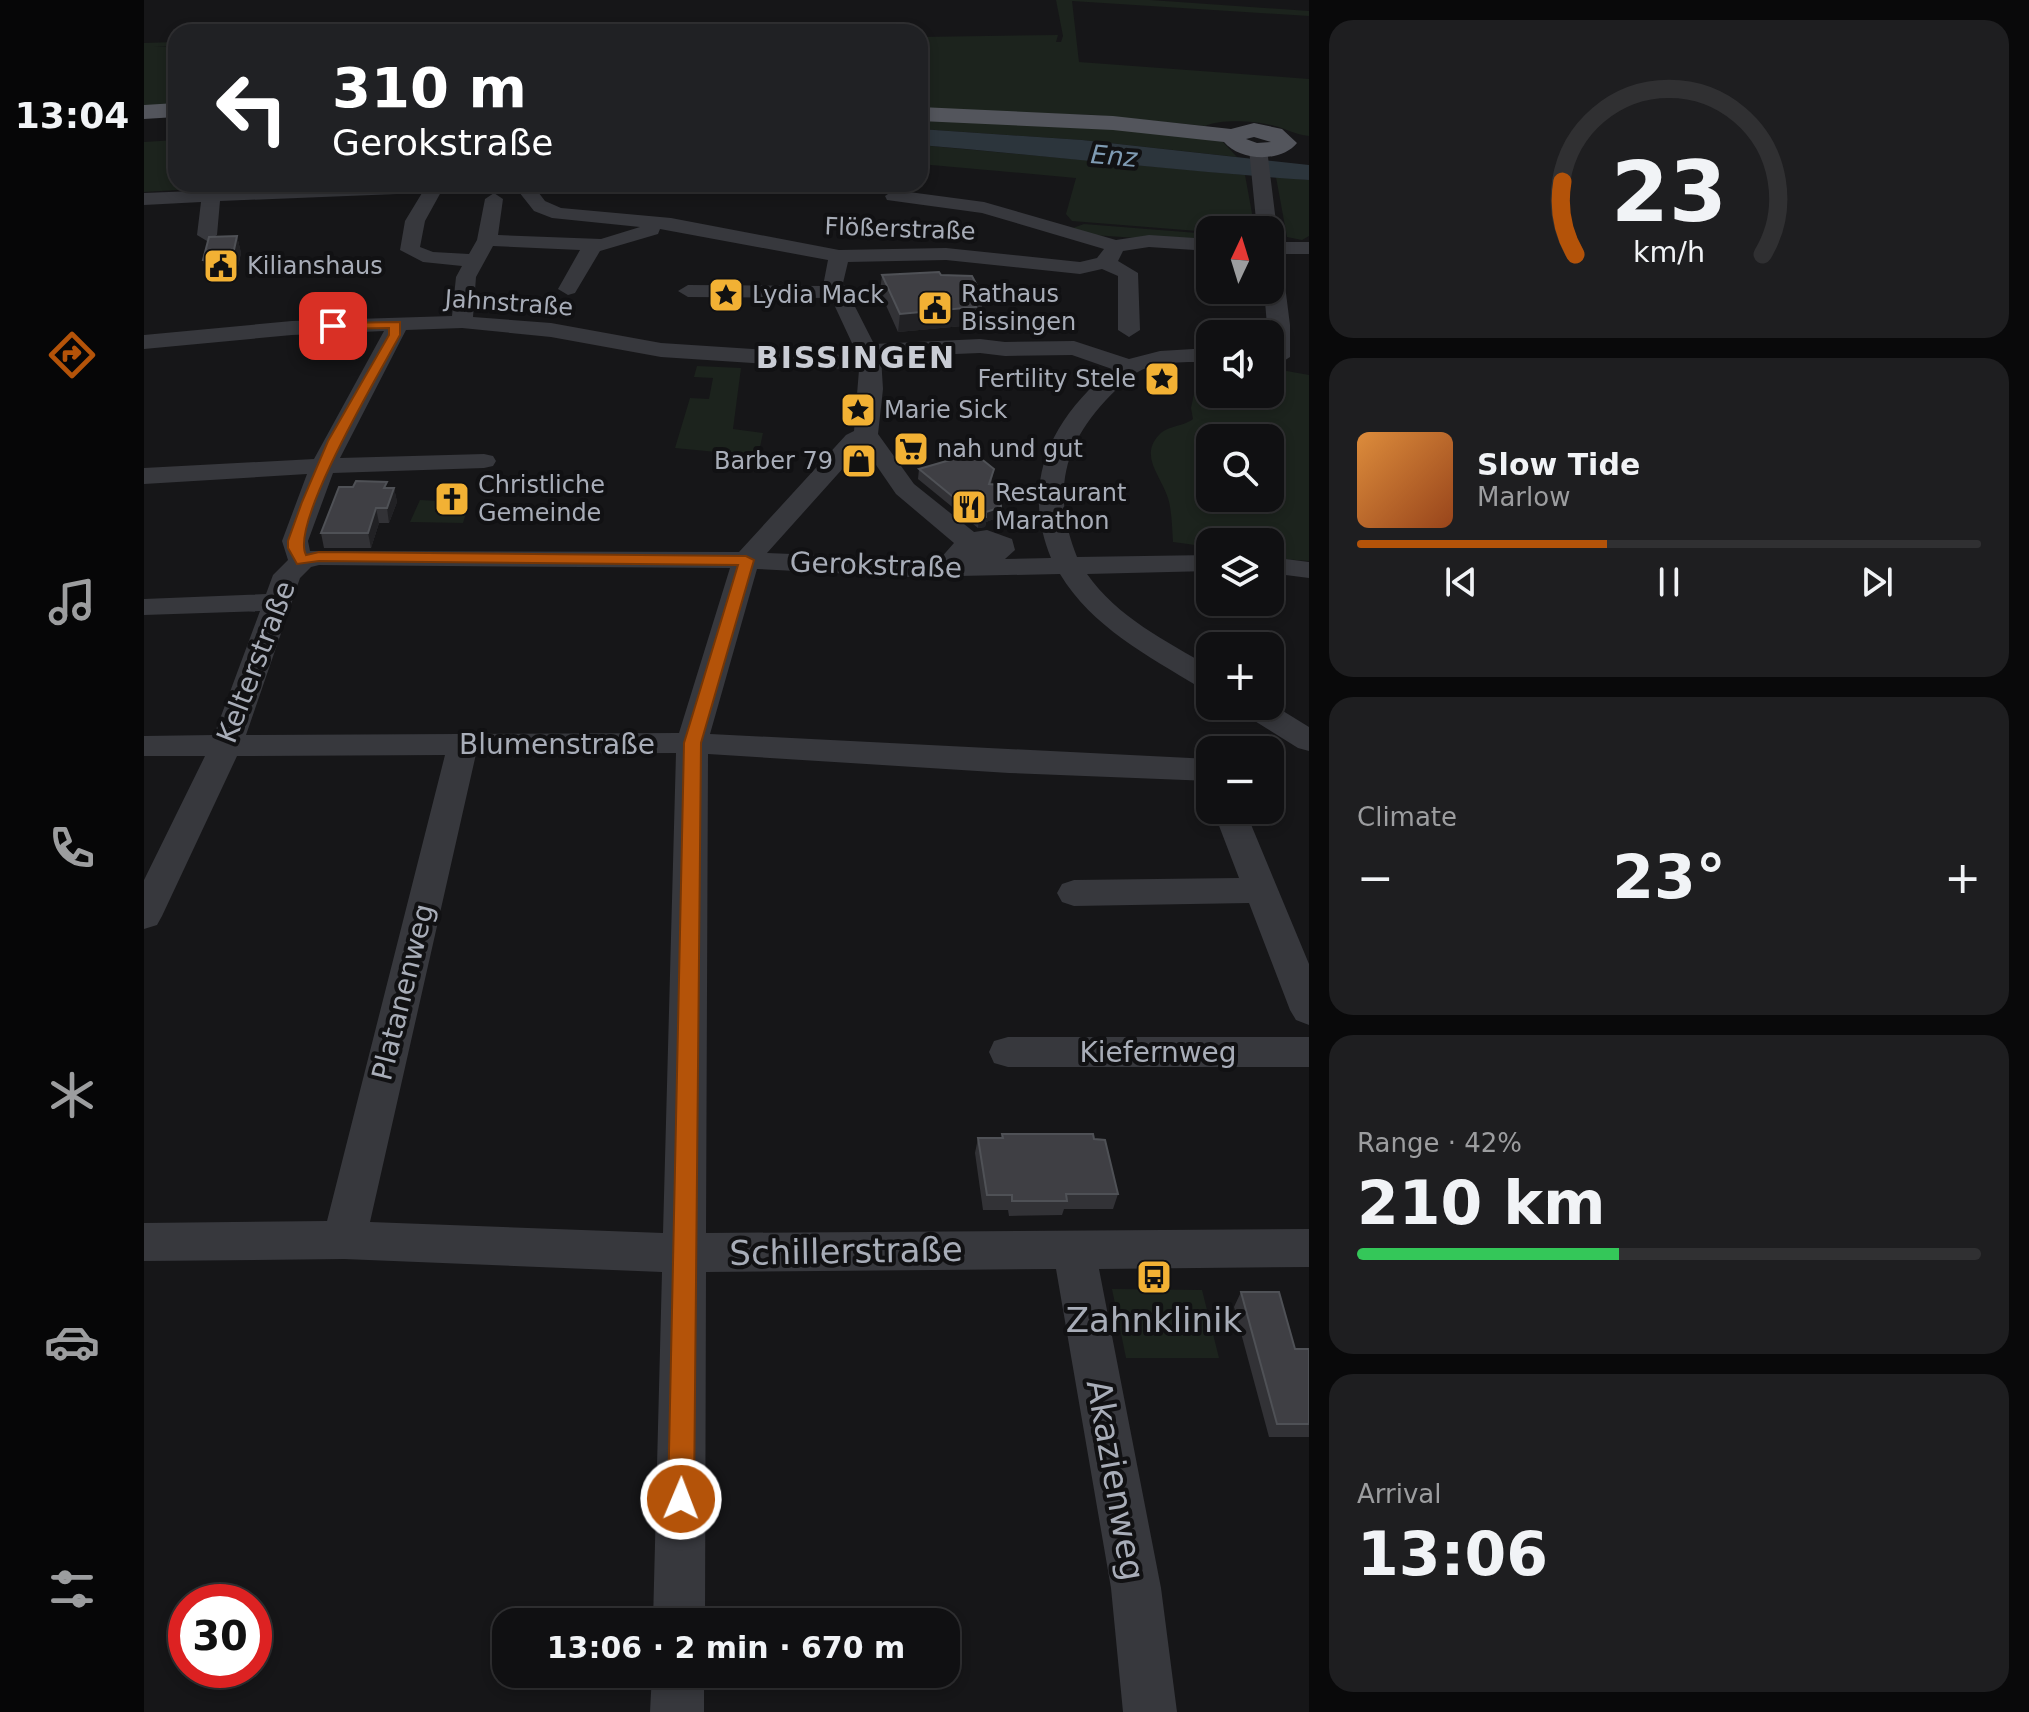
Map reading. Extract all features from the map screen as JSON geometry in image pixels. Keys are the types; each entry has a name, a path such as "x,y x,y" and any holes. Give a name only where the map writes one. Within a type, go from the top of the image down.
{"main road":[{"path":"144,112 168,110"},
{"path":"928,114 1113,123 1231,136 1254,130 1274,134 1286,141 1309,142"},
{"path":"1231,136 1240,145 1258,151 1280,148 1286,141"}],"street":[{"path":"1258,151 1265,216"},
{"name":"Flößerstraße","path":"144,199 300,192"},
{"path":"431,192 415,221 410,250 430,258 475,260"},
{"path":"462,322 463,293 475,260 487,240 494,192"},
{"name":"Flößerstraße","path":"527,192 532,202 559,214 671,224 839,256 946,254 1062,268 1149,241 1196,244"},
{"path":"207,235 211,194"},
{"name":"Flößerstraße","path":"894,196 984,208 1110,254"},
{"path":"487,240 593,245 671,224"},
{"path":"568,289 593,245"},
{"path":"1284,249 1309,248"},
{"path":"1110,254 1128,273 1129,330"},
{"path":"839,256 832,284 839,292 869,358 871,389 866,434 905,489 971,543 964,546 946,569"},
{"path":"688,291 839,292"},
{"name":"Jahnstraße","path":"144,342 292,328 462,322 551,330 661,350 869,358 980,346 1005,349 1074,348 1129,367"},
{"name":"Kelterstraße","path":"144,916 227,744 287,575 302,561 295,541 323,466 394,335 396,325"},
{"path":"1196,356 1168,357 1129,367 1110,382 1073,423 1053,466 1049,490 1050,515 1068,563 1095,602 1139,637 1196,672"},
{"path":"1284,359 1304,363"},
{"path":"679,1608 692,743 746,560 855,440 866,434"},
{"path":"144,476 484,461"},
{"name":"Gerokstraße","path":"302,561 319,557 746,560 883,569 1068,563 1196,563"},
{"path":"1284,567 1309,570"},
{"path":"144,607 277,602"},
{"path":"1275,720 1309,741"},
{"name":"Blumenstraße","path":"144,746 692,743 1196,769"},
{"name":"Platanenweg","path":"344,1240 463,744"},
{"path":"1235,824 1309,1010"},
{"path":"1074,893 1261,890"},
{"name":"Kiefernweg","path":"1008,1052 1309,1052"},
{"name":"Schillerstraße","path":"144,1242 344,1240 684,1253 1309,1248"},
{"name":"Akazienweg","path":"1074,1249 1136,1588 1150,1712"},
{"path":"677,1712 678,1688"}],"shaded area":[{"path":"1056,0 1150,0 1309,11 1309,16 1072,1 1079,62 1309,79 1309,136 1247,122 1220,122 1205,126 1095,115 928,110 928,37 1058,35 1056,42 1061,42 1063,36"},
{"path":"168,42 168,46 154,46 168,47 168,106 144,108 144,43"},
{"path":"928,116 1055,122 1208,137 1223,142 1237,157 1082,140 928,130"},
{"path":"168,140 168,191 144,192 144,142"},
{"path":"928,146 1245,175 1252,216 1196,216 1196,231 1072,221 1066,214 1076,178 928,165"},
{"path":"1276,177 1309,180 1309,236 1302,240 1287,237"},
{"path":"1084,224 1196,233 1196,242 1093,235 1073,228"},
{"path":"697,366 741,368 733,429 763,433 758,456 675,448 690,398 709,399 713,378 694,377"},
{"path":"1284,371 1309,375 1309,561 1284,559 1284,528 1196,528 1196,545 1173,542 1169,503 1153,466 1151,451 1159,435 1193,419 1191,408 1196,385 1196,408 1284,408"},
{"path":"420,500 438,501 435,512 466,513 463,523 410,522"},
{"path":"1112,1289 1202,1290 1219,1358 1126,1358"}],"water":[{"name":"Enz","path":"928,130 1082,140 1309,165 1309,180 928,146"}],"building":[{"path":"237,236 232,259 203,260 209,237"},
{"path":"939,272 941,275 972,276 983,297 970,297 976,307 900,314 882,275"},
{"path":"974,453 994,469 989,484 1001,485 1001,507 979,518 919,469"},
{"path":"356,481 387,482 384,488 394,488 387,508 376,508 368,533 321,533 339,487 353,487"},
{"path":"1002,1134 1093,1134 1094,1139 1105,1140 1118,1194 1066,1194 1067,1201 1012,1201 1012,1195 987,1195 978,1138 1003,1138"},
{"path":"1241,1292 1279,1292 1295,1349 1309,1349 1309,1424 1277,1424"}],"place":[{"name":"Kilianshaus","path":"221,266"},
{"name":"Lydia Mack","path":"726,295"},
{"name":"Rathaus Bissingen","path":"935,308"},
{"name":"Fertility Stele","path":"1162,379"},
{"name":"Marie Sick","path":"858,410"},
{"name":"nah und gut","path":"911,449"},
{"name":"Barber 79","path":"859,461"},
{"name":"Christliche Gemeinde","path":"452,499"},
{"name":"Restaurant Marathon","path":"969,507"},
{"name":"Zahnklinik","path":"1154,1277"}],"district":[{"name":"BISSINGEN","path":"856,357"}],"route":[{"path":"333,326 396,325 394,335 323,466 295,541 302,561 319,557 746,560 692,743 681,1499"}]}
